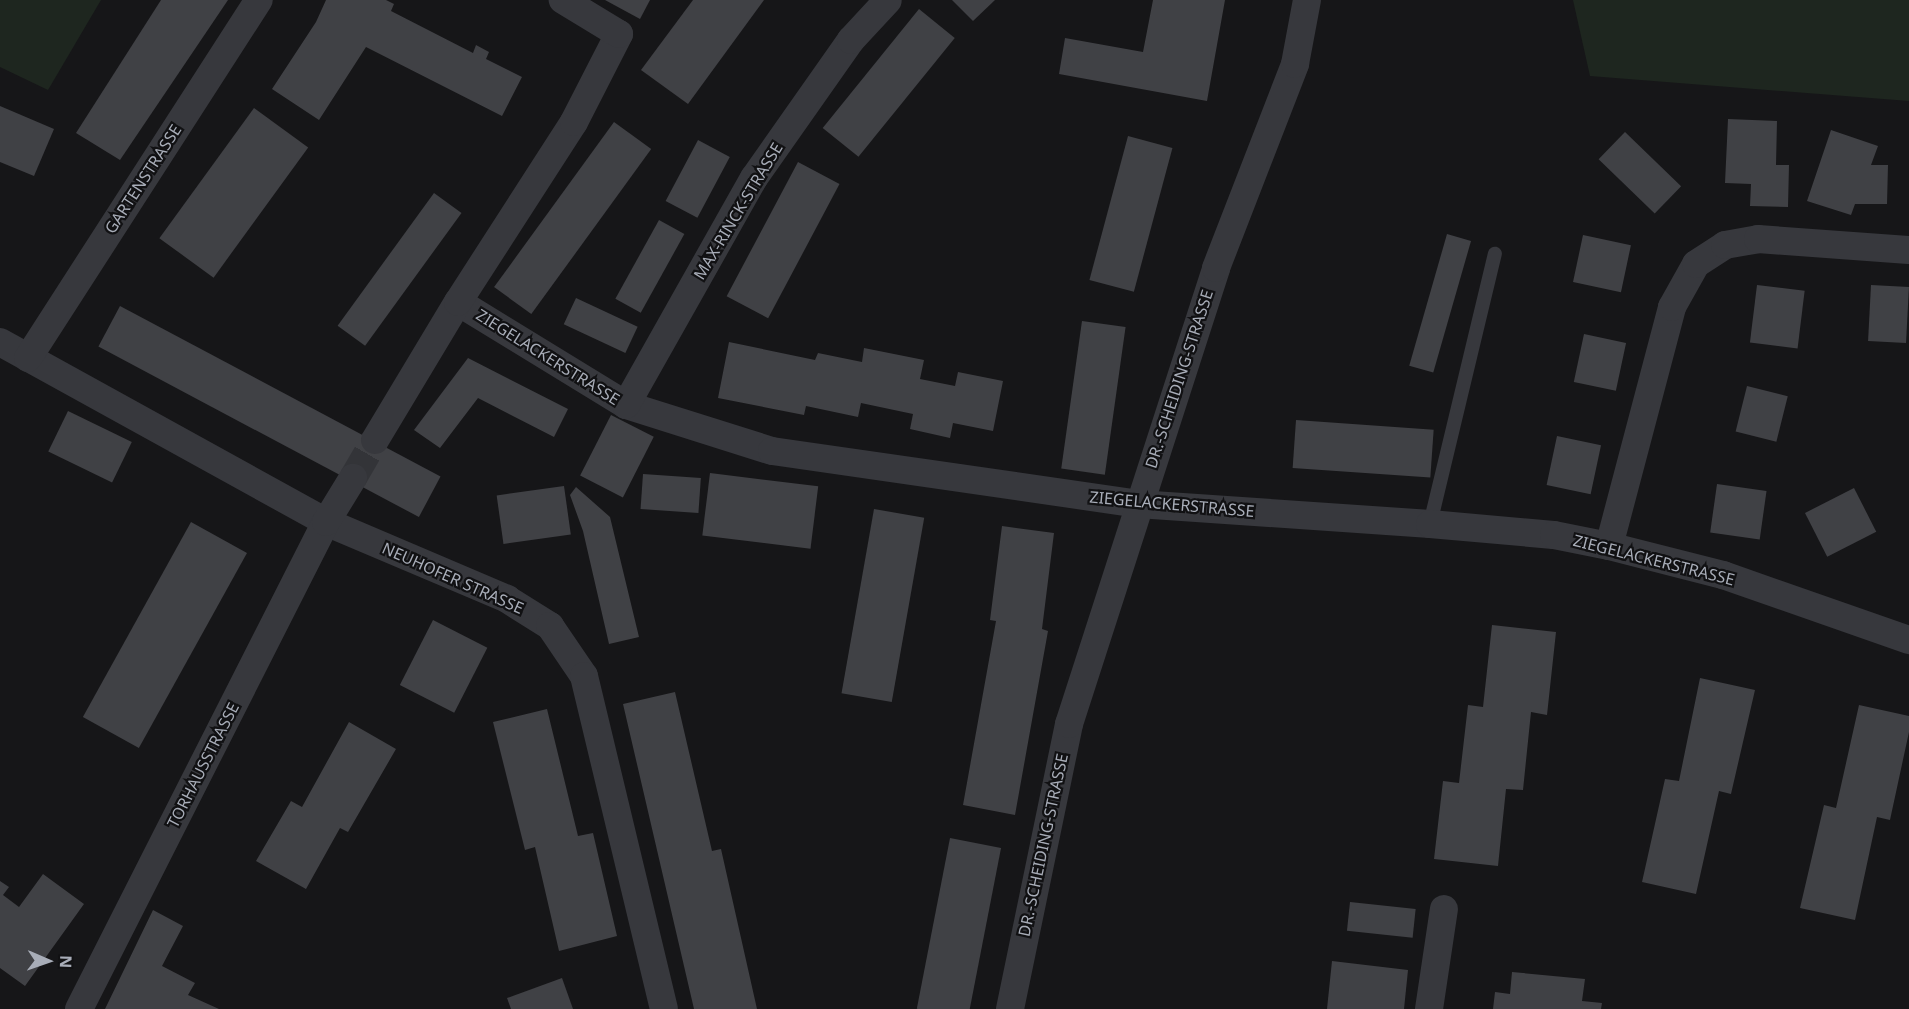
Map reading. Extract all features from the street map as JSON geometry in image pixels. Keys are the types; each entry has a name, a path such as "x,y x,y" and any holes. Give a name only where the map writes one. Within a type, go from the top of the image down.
{"street":[{"name":"GARTENSTRASSE","path":"28,358 259,0"},
{"name":"ZIEGELACKERSTRASSE","path":"375,440 458,302 574,122 619,34 563,0"},
{"name":"MAX-RINCK-STRASSE","path":"626,405 754,178 851,40 888,0"},
{"name":"DR.-SCHEIDING-STRASSE","path":"1010,1009 1069,724 1215,268 1295,64 1307,0"},
{"path":"1609,546 1672,307 1696,264 1725,245 1758,239 1909,250"},
{"name":"ZIEGELACKERSTRASSE","path":"458,302 626,405 772,452 1138,504 1431,524 1554,535 1609,546 1723,575 1909,640"},
{"name":"NEUHOFER STRASSE","path":"0,342 326,522 507,599 550,626 584,676 664,1009"},
{"path":"326,522 353,478"},
{"name":"TORHAUSSTRASSE","path":"79,1009 326,522"},
{"path":"1430,1009 1444,909"}],"lane":[{"path":"1431,524 1495,254"}],"shaded area":[{"path":"0,0 101,0 48,90 0,67"},
{"path":"1573,0 1909,0 1909,101 1590,76"}],"building":[{"path":"161,0 228,0 120,160 76,133"},
{"path":"326,0 386,0 394,4 391,11 473,53 476,45 489,52 486,59 522,77 502,116 366,47 319,120 272,89 316,22"},
{"path":"605,0 650,0 640,19"},
{"path":"693,0 764,0 688,104 641,70"},
{"path":"952,0 995,0 973,21"},
{"path":"1153,0 1225,0 1207,101 1059,74 1065,38 1143,52"},
{"path":"919,9 955,38 858,157 823,128"},
{"path":"0,106 54,129 34,176 0,162"},
{"path":"254,108 308,147 214,278 159,238"},
{"path":"1728,119 1777,121 1776,165 1789,165 1788,207 1750,206 1751,184 1725,183"},
{"path":"614,122 651,149 531,314 494,287"},
{"path":"1831,130 1878,146 1871,165 1888,165 1887,204 1855,204 1851,215 1807,201"},
{"path":"1625,132 1681,186 1655,214 1599,159"},
{"path":"1128,136 1172,148 1134,292 1089,280"},
{"path":"698,140 730,157 697,218 666,201"},
{"path":"798,162 839,184 768,318 727,296"},
{"path":"434,193 462,213 365,346 338,326"},
{"path":"659,220 684,234 641,313 615,299"},
{"path":"1447,234 1471,241 1433,373 1409,366"},
{"path":"1583,235 1631,245 1621,292 1573,282"},
{"path":"1757,285 1805,291 1798,348 1750,343"},
{"path":"1871,285 1909,287 1906,343 1868,341"},
{"path":"576,298 638,327 625,353 564,324"},
{"path":"120,306 441,476 419,517 98,347"},
{"path":"1082,321 1126,327 1105,475 1061,469"},
{"path":"1584,334 1626,343 1616,391 1574,382"},
{"path":"729,342 815,360 818,353 862,362 864,348 924,360 920,379 955,386 958,372 1003,381 993,431 953,423 950,438 910,429 913,414 861,403 858,417 806,406 804,415 718,398"},
{"path":"468,358 568,409 554,437 478,398 440,448 414,430"},
{"path":"1747,386 1788,396 1776,442 1736,432"},
{"path":"68,411 132,442 112,483 48,451"},
{"path":"611,415 654,437 623,497 580,476"},
{"path":"1296,420 1434,430 1430,478 1293,468"},
{"path":"1557,436 1601,445 1591,494 1547,485"},
{"path":"710,473 818,486 811,549 702,536"},
{"path":"643,474 701,478 698,513 641,509"},
{"path":"1717,484 1767,491 1760,539 1710,533"},
{"path":"564,486 571,535 503,544 497,495"},
{"path":"576,487 610,517 639,637 609,644 583,531 570,495"},
{"path":"1854,488 1876,532 1827,557 1805,513"},
{"path":"874,509 924,518 892,702 842,693"},
{"path":"191,522 247,553 139,748 83,717"},
{"path":"1002,526 1054,533 1042,629 1048,631 1015,815 963,805 996,621 990,620"},
{"path":"433,620 487,648 454,713 400,685"},
{"path":"1492,625 1556,632 1547,715 1531,712 1523,790 1506,789 1498,866 1434,859 1443,781 1459,783 1468,705 1483,707"},
{"path":"1700,678 1755,690 1731,794 1719,791 1696,894 1642,882 1665,779 1679,781"},
{"path":"675,692 712,851 721,849 757,1009 694,1009 623,704"},
{"path":"1859,705 1909,716 1909,732 1890,820 1877,817 1855,920 1800,908 1824,805 1836,808"},
{"path":"547,709 578,836 593,833 617,936 559,951 535,847 525,850 493,722"},
{"path":"349,722 396,749 348,832 340,828 306,889 256,861 291,801 302,807"},
{"path":"950,838 1001,848 970,1009 917,1009"},
{"path":"43,874 84,904 25,986 0,968 0,881 9,887 3,895 19,907"},
{"path":"1350,902 1416,909 1413,938 1347,931"},
{"path":"153,910 183,926 162,966 195,983 188,995 219,1009 105,1009"},
{"path":"1332,961 1408,970 1404,1009 1327,1009"},
{"path":"1512,972 1585,979 1582,1001 1602,1003 1601,1009 1493,1009 1495,992 1510,994"},
{"path":"562,978 573,1009 511,1009 507,998"}],"tunnel":[{"path":"353,478 375,440"}]}
